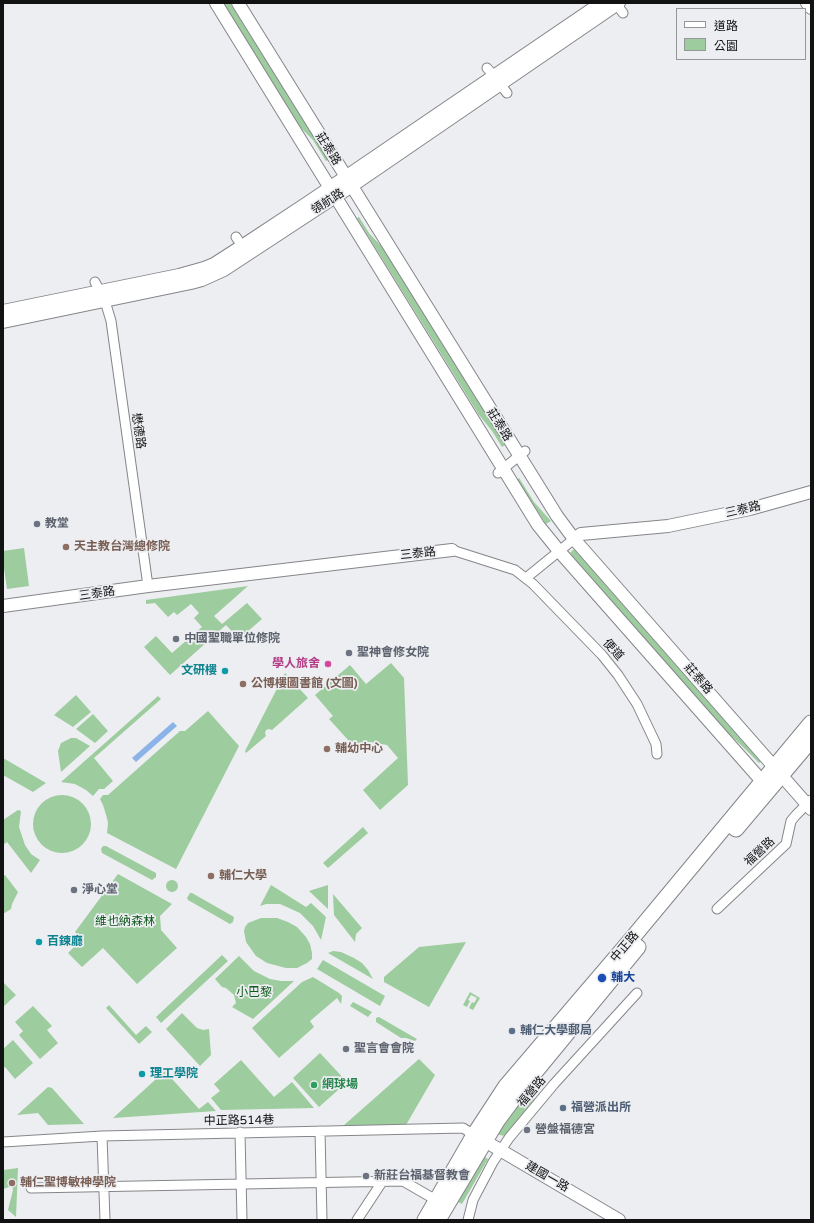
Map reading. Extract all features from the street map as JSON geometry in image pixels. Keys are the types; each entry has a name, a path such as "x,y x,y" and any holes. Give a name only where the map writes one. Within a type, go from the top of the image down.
{"main road":[{"name":"中正路","path":"425,1220 436,1200 479,1138 497,1121 521,1079 629,942 766,786 811,723"},
{"name":"中正路","path":"778,771 811,740"},
{"name":"中正路","path":"438,1220 479,1138"}],"street":[{"name":"莊泰路","path":"216,3 333,192 501,470 538,525 558,551 766,786"},
{"name":"莊泰路","path":"238,3 349,182 522,454 557,516 574,539 778,771 810,804"},
{"name":"領航路","path":"3,322 100,291 191,283 214,275 232,265 333,192 497,80 601,3"},
{"path":"807,3 811,8"},
{"name":"領航路","path":"497,80 620,7"},
{"name":"領航路","path":"3,311 194,271 214,264 239,242 333,192"},
{"name":"懋德路","path":"100,291 111,321 148,586"},
{"path":"501,470 522,454"},
{"name":"三泰路","path":"3,606 148,586 452,550 514,570 526,578 580,534 668,526 750,509 811,492"},
{"name":"便道","path":"526,578 602,655 618,675 644,717 656,744 657,754"},
{"name":"福營路","path":"717,909 786,844 791,821 810,804"},
{"name":"福營路","path":"468,1220 473,1200 500,1150 554,1084 637,993"},
{"name":"中正路514巷","path":"3,1142 102,1136 463,1128 479,1138"},
{"path":"320,1131 322,1220"},
{"path":"240,1132 242,1220"},
{"path":"102,1136 105,1220"},
{"name":"建國一路","path":"479,1138 619,1220"},
{"path":"30,1188 403,1181 436,1200"},
{"path":"357,1220 382,1182"}],"green space":[{"path":"223,3 230,3 328,160 326,161 313,140 300,127"},
{"path":"359,217 369,233 383,248 505,445 502,447 492,431 479,415 357,218"},
{"path":"519,478 534,502 551,521 546,524 517,480"},
{"path":"24,548 29,586 7,589 3,551"},
{"path":"574,549 761,762 759,763 725,730 570,553"},
{"path":"248,586 214,616 222,624 247,603 262,619 239,639 226,625 170,675 144,647 156,636 172,653 202,627 194,618 199,613 191,604 177,615 174,612 168,617 155,603 146,604 146,600"},
{"path":"391,663 404,678 408,785 380,810 363,790 398,758 387,745 369,742 359,752 329,719 333,716 315,695 350,665 366,684"},
{"path":"285,673 308,698 272,730 266,730 266,736 246,753 245,751"},
{"path":"76,695 91,712 73,727 54,715"},
{"path":"158,696 161,699 94,758 113,781 104,789 99,789 93,796 75,784 61,782"},
{"path":"208,711 239,746 176,869 107,833 107,818 100,799 103,795 108,795 180,731 185,731"},
{"path":"93,714 108,731 95,743 76,729"},
{"path":"71,738 76,738 90,746 61,772 58,751 61,743"},
{"path":"3,758 46,783 33,792 3,775"},
{"path":"62,795 73,797 83,803 89,813 91,824 89,835 83,845 73,851 62,853 51,851 41,845 35,835 33,824 35,813 41,803 51,797"},
{"path":"18,810 21,811 19,827 25,845 31,854 40,860 31,873 7,842 3,845 3,820"},
{"path":"363,827 368,833 328,868 323,863"},
{"path":"103,846 106,846 156,873 156,877 152,880 102,853 101,849"},
{"name":"維也納森林","path":"118,874 172,904 160,916 161,930 177,948 137,984 103,948 82,967 68,953 82,939 75,932"},
{"path":"5,875 18,892 11,909 3,914 3,876"},
{"path":"170,880 174,880 178,886 174,892 170,892 166,888 166,884"},
{"path":"271,885 306,907 311,903 326,917 321,940 313,926 300,913 280,904 266,904 260,906"},
{"path":"328,885 328,909 309,891"},
{"path":"190,893 234,917 233,922 230,924 188,900 187,898"},
{"path":"333,894 362,928 356,934 355,942 334,915"},
{"path":"261,918 277,918 297,927 310,944 312,959 297,968 286,968 267,963 256,956 246,942 244,931 248,923"},
{"path":"466,942 429,1007 384,982 384,977 419,947"},
{"path":"333,951 341,952 362,963 373,979 328,953"},
{"path":"222,955 228,961 161,1023 156,1017"},
{"name":"小巴黎","path":"239,956 254,971 270,979 294,981 253,1019 232,1007 236,1003 234,995 226,988 222,987 215,979"},
{"path":"323,960 385,996 380,1006 317,969"},
{"path":"313,977 339,993 342,996 341,1004 337,998 310,1021 314,1027 279,1058 252,1028 302,982"},
{"path":"3,982 16,995 3,1007"},
{"path":"470,992 480,998 473,1010 469,1008 472,1002 474,1003 477,998 471,995 468,1000 470,1001 467,1007 463,1005"},
{"path":"353,1002 372,1012 368,1017 350,1006"},
{"path":"109,1005 136,1035 146,1026 152,1032 139,1044 106,1008"},
{"path":"33,1006 52,1026 47,1030 58,1043 40,1059 19,1035 23,1031 15,1022"},
{"path":"182,1013 197,1028 203,1030 209,1029 211,1055 200,1066 166,1029"},
{"path":"379,1017 417,1039 415,1041 401,1038 376,1022 376,1018"},
{"path":"13,1040 33,1063 15,1079 5,1067 3,1068 3,1049"},
{"path":"320,1053 347,1082 319,1107 293,1078"},
{"path":"419,1059 435,1075 406,1125 343,1126"},
{"path":"241,1060 274,1097 292,1082 314,1108 221,1110 211,1098 220,1091 214,1084"},
{"path":"165,1071 199,1109 208,1102 216,1111 113,1118"},
{"path":"48,1087 52,1088 84,1124 48,1125 38,1113 17,1115"},
{"path":"526,1093 537,1100 505,1136 495,1134"},
{"path":"482,1155 488,1159 462,1204 456,1201"},
{"path":"18,1168 16,1217 8,1210 13,1190 12,1186 3,1189 3,1170"}],"water":[{"path":"173,722 177,726 136,762 132,758"}],"place":[{"name":"教堂","path":"37,524"},
{"name":"天主教台灣總修院","path":"66,547"},
{"name":"中國聖職單位修院","path":"176,639"},
{"name":"聖神會修女院","path":"349,653"},
{"name":"學人旅舍","path":"328,664"},
{"name":"文研樓","path":"225,671"},
{"name":"公博樓圖書館 (文圖)","path":"243,684"},
{"name":"輔幼中心","path":"327,749"},
{"name":"輔仁大學","path":"211,876"},
{"name":"淨心堂","path":"74,890"},
{"name":"百鍊廳","path":"39,942"},
{"name":"輔大","path":"602,978"},
{"name":"輔仁大學郵局","path":"512,1031"},
{"name":"聖言會會院","path":"346,1049"},
{"name":"理工學院","path":"142,1074"},
{"name":"網球場","path":"314,1085"},
{"name":"福營派出所","path":"563,1108"},
{"name":"營盤福德宮","path":"527,1130"},
{"name":"新莊台福基督教會","path":"366,1176"},
{"name":"輔仁聖博敏神學院","path":"12,1183"}]}
